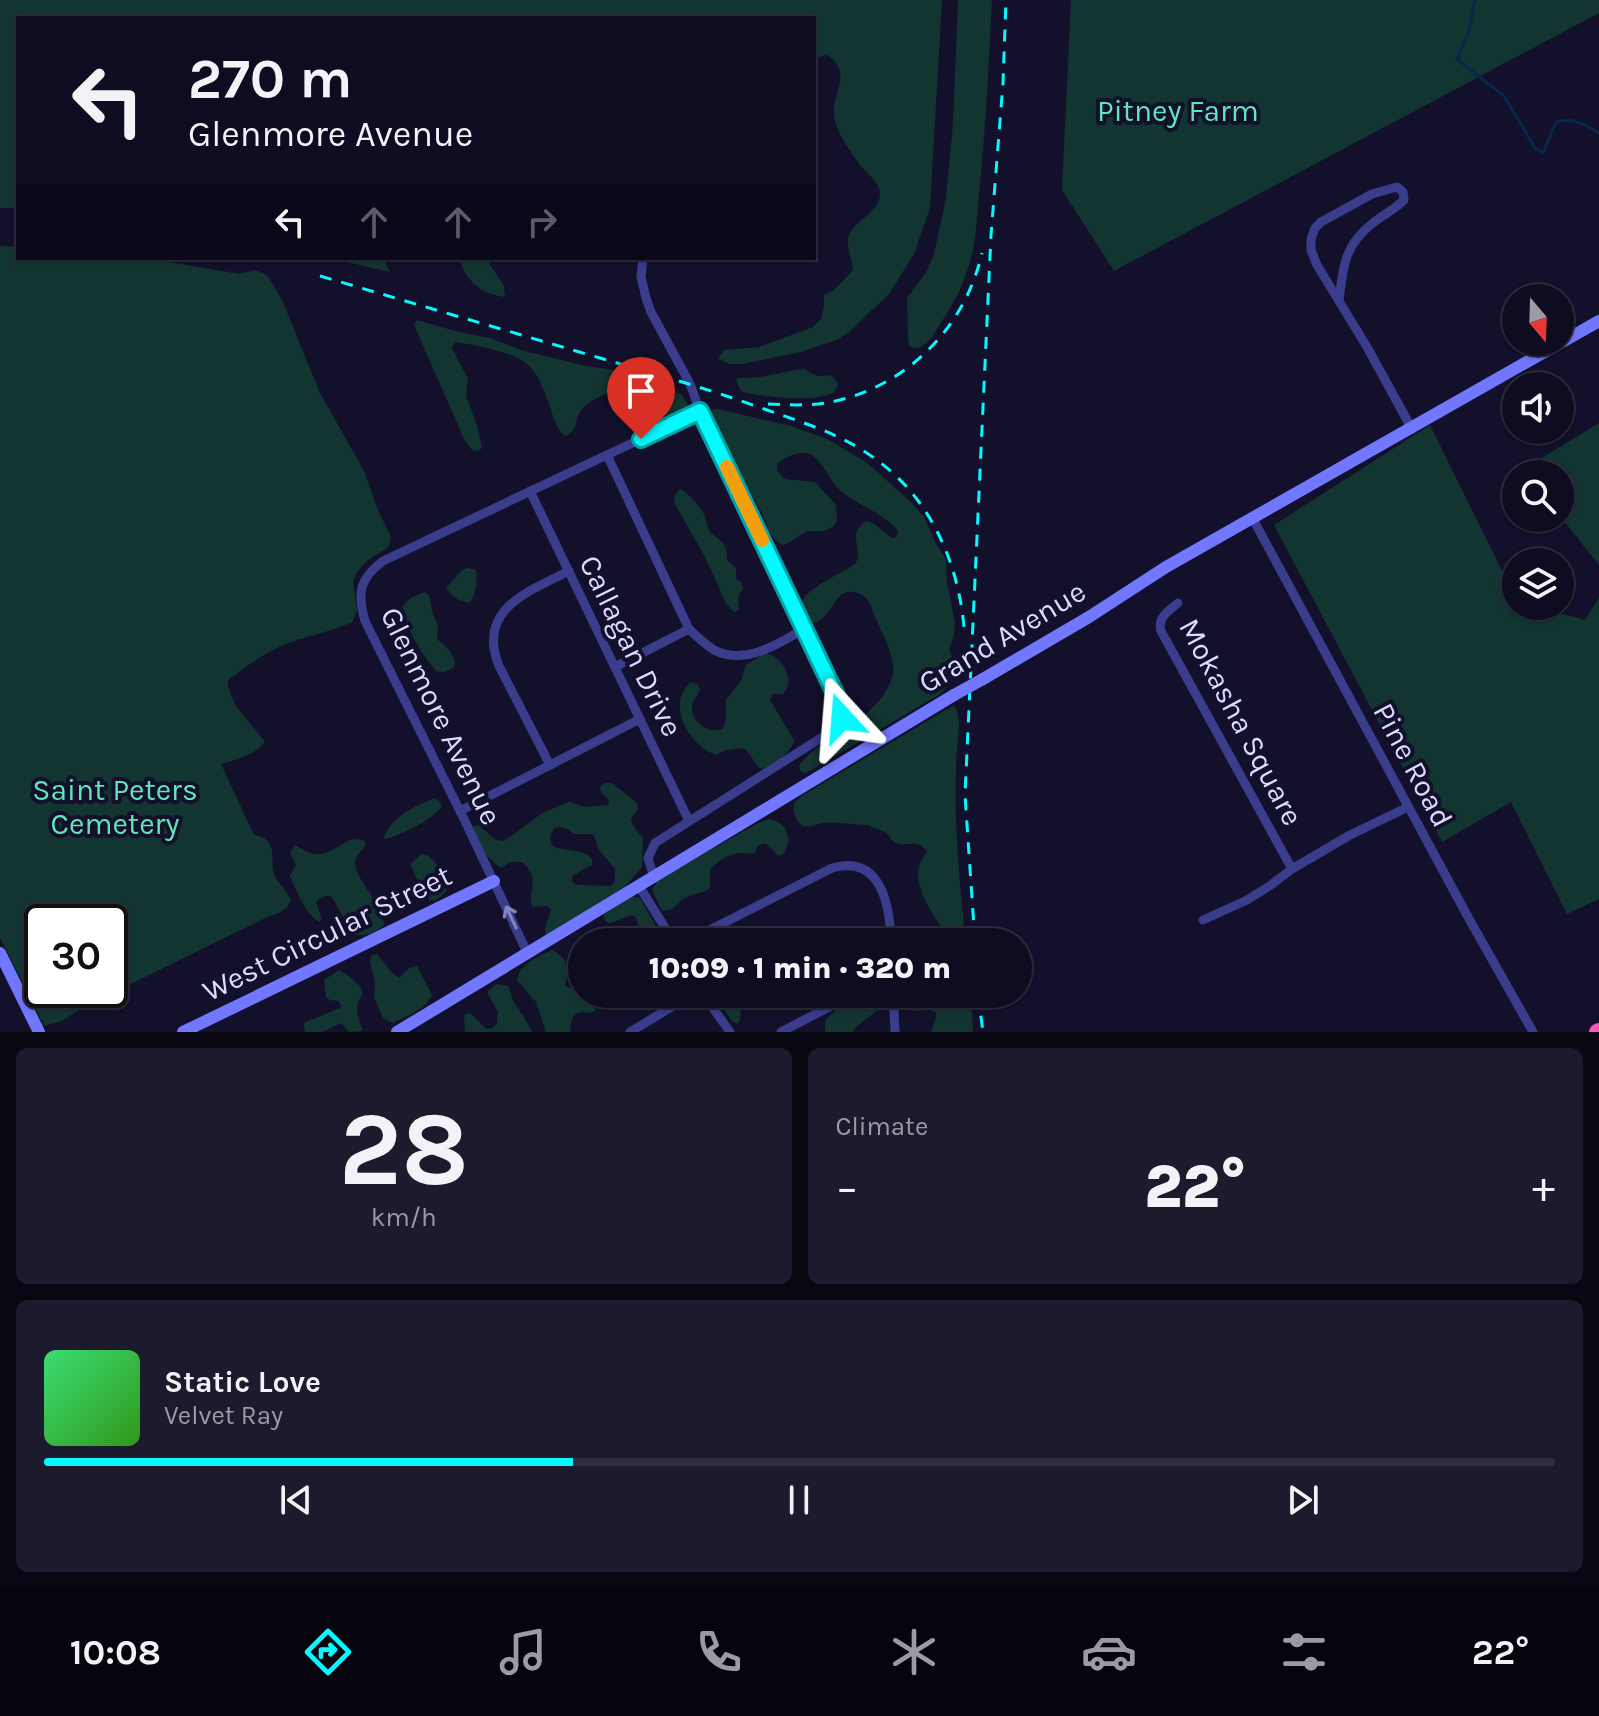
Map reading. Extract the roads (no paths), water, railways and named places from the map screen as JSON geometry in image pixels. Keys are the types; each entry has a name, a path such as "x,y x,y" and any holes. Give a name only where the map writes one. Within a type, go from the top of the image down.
{"street":[{"path":"1339,301 1344,261 1351,247 1371,224 1404,200 1403,192 1397,187 1372,194 1321,222 1311,239 1311,250 1317,265 1412,429"},
{"path":"643,260 641,277 651,312 690,384 700,411 842,708 842,718 824,736 655,843 648,858 654,877"},
{"name":"Grand Avenue","path":"397,1032 954,695 1089,617 1166,567 1599,321"},
{"name":"Glenmore Avenue","path":"527,952 365,621 360,601 364,581 383,561 700,411"},
{"path":"607,455 689,629 704,643 735,656 771,648 804,629"},
{"name":"Callagan Drive","path":"530,491 689,821"},
{"name":"Pine Road","path":"1253,519 1533,1032"},
{"path":"550,765 499,666 493,650 493,636 501,614 510,603 569,571"},
{"name":"Mokasha Square","path":"1178,603 1162,617 1159,624 1161,631 1292,869"},
{"path":"615,667 689,629"},
{"path":"460,811 640,719"},
{"path":"1203,920 1247,900 1350,835 1408,807"},
{"path":"714,928 844,864 858,866 871,874 881,887 888,904 890,928"},
{"name":"West Circular Street","path":"183,1032 494,881"},
{"path":"639,886 665,928"},
{"path":"0,953 39,1032"},
{"path":"630,1032 670,1008"},
{"path":"713,1008 730,1032"},
{"path":"781,1032 827,1008"},
{"path":"894,1008 895,1032"}],"waterway":[{"path":"1475,0 1469,31 1457,59 1504,96 1535,148 1543,153 1556,122 1573,121 1599,133"}],"railway":[{"path":"974,928 965,795 991,235 1006,0"},
{"path":"768,404 831,402 884,383 907,368 947,329 974,280 982,253"},
{"path":"320,276 692,385 802,422 850,443 895,475 923,507 951,565 964,627"},
{"path":"980,1008 983,1032"}],"park label":[{"name":"Pitney Farm","path":"1178,111"},
{"name":"Saint Peters Cemetery","path":"115,807"}]}
